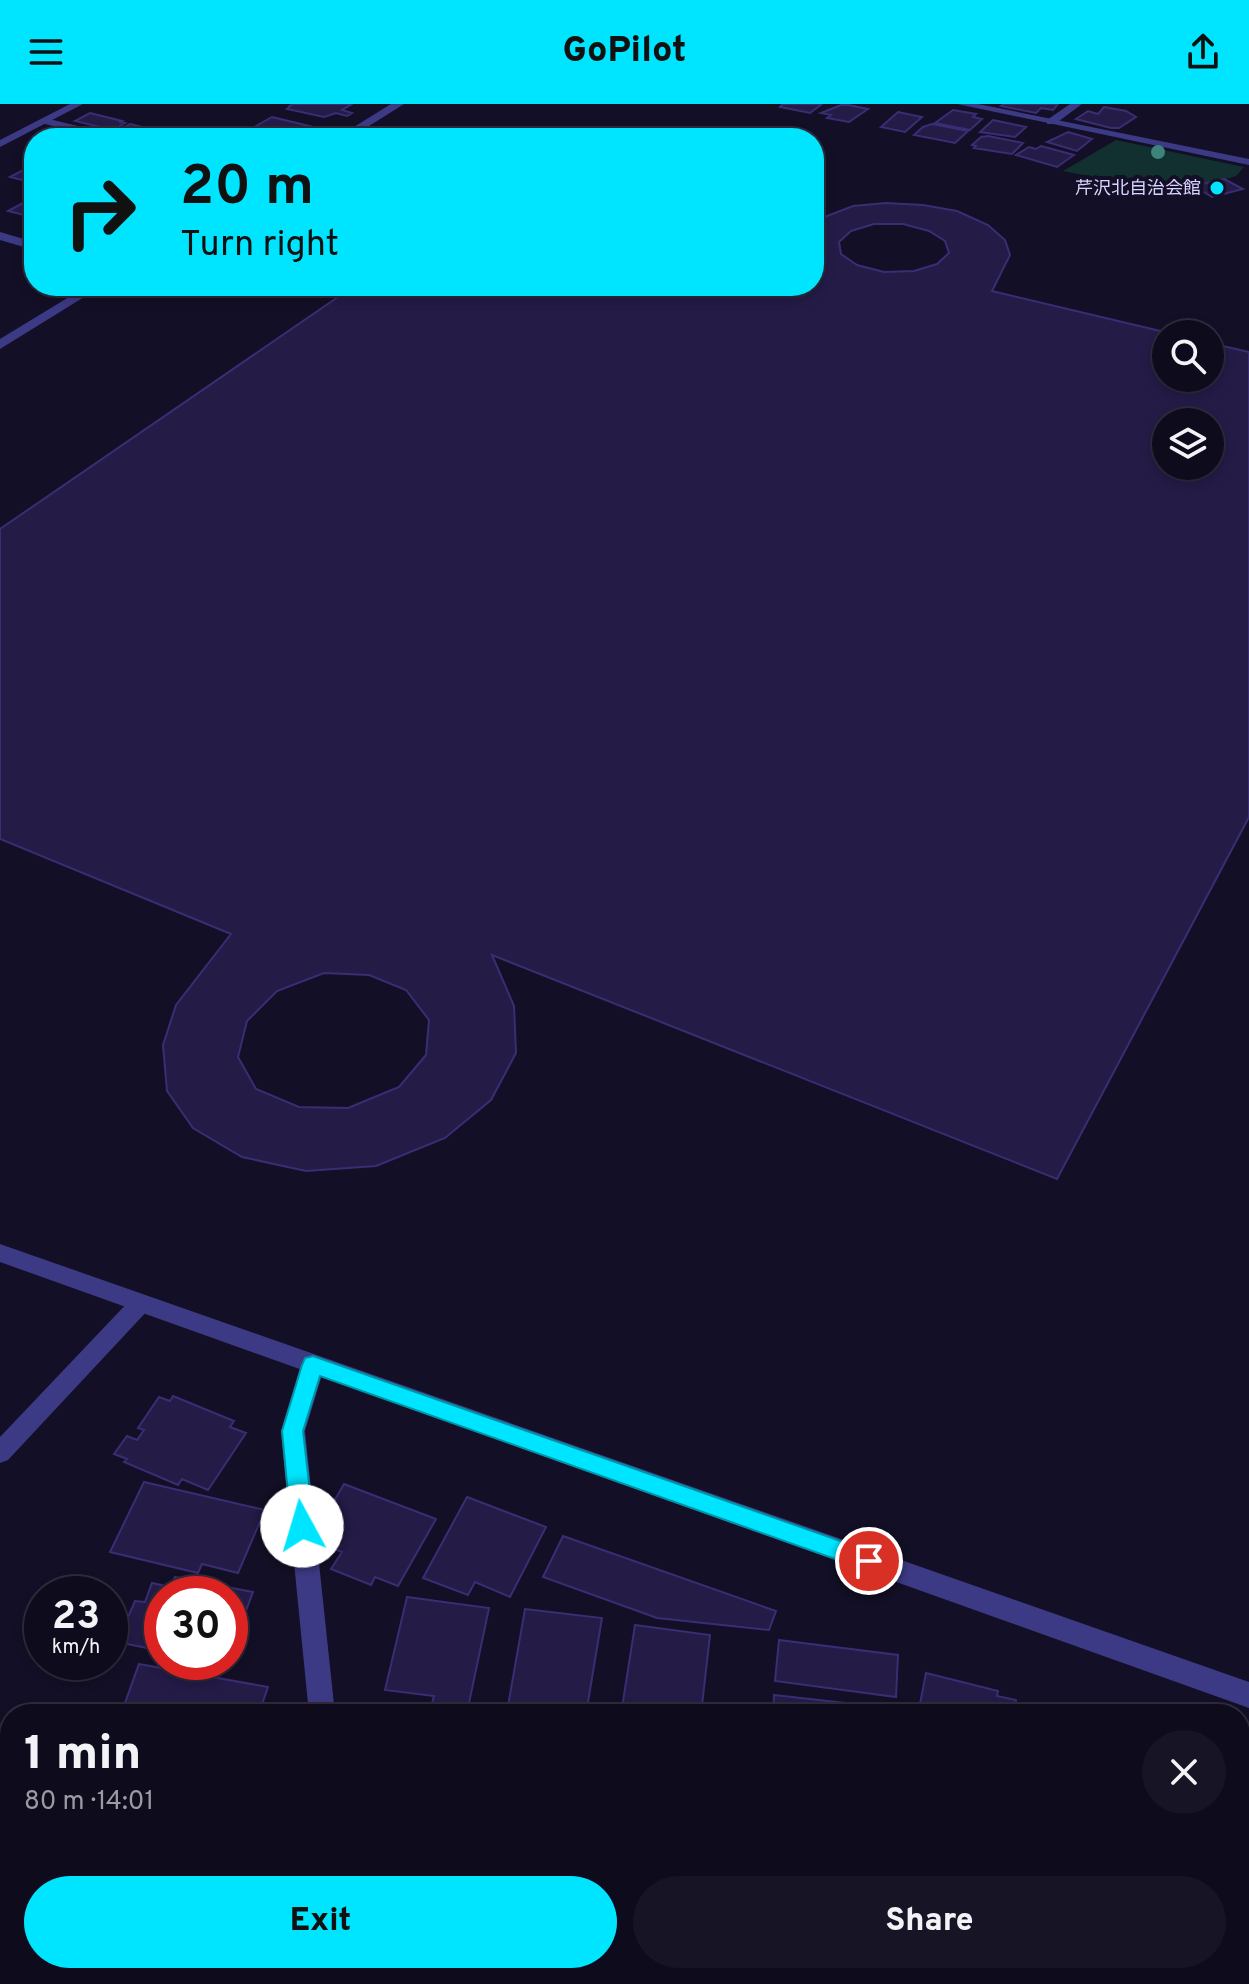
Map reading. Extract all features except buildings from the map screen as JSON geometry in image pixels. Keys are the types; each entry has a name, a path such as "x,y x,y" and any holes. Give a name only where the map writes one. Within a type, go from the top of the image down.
{"street":[{"path":"31,128 78,104"},
{"path":"359,128 399,104"},
{"path":"962,104 1249,162"},
{"path":"1051,122 1077,104"},
{"path":"45,121 74,128"},
{"path":"0,144 24,132"},
{"path":"0,236 24,243"},
{"path":"0,345 74,296"},
{"path":"0,1253 1249,1695"},
{"path":"0,1453 141,1303"},
{"path":"313,1365 293,1431 321,1704"}],"green space":[{"path":"1116,140 1244,167 1236,176 1177,194 1063,171"}],"place":[{"name":"芹沢北自治会館","path":"1217,188"}],"route":[{"path":"302,1526 293,1431 313,1365 869,1561"}]}
